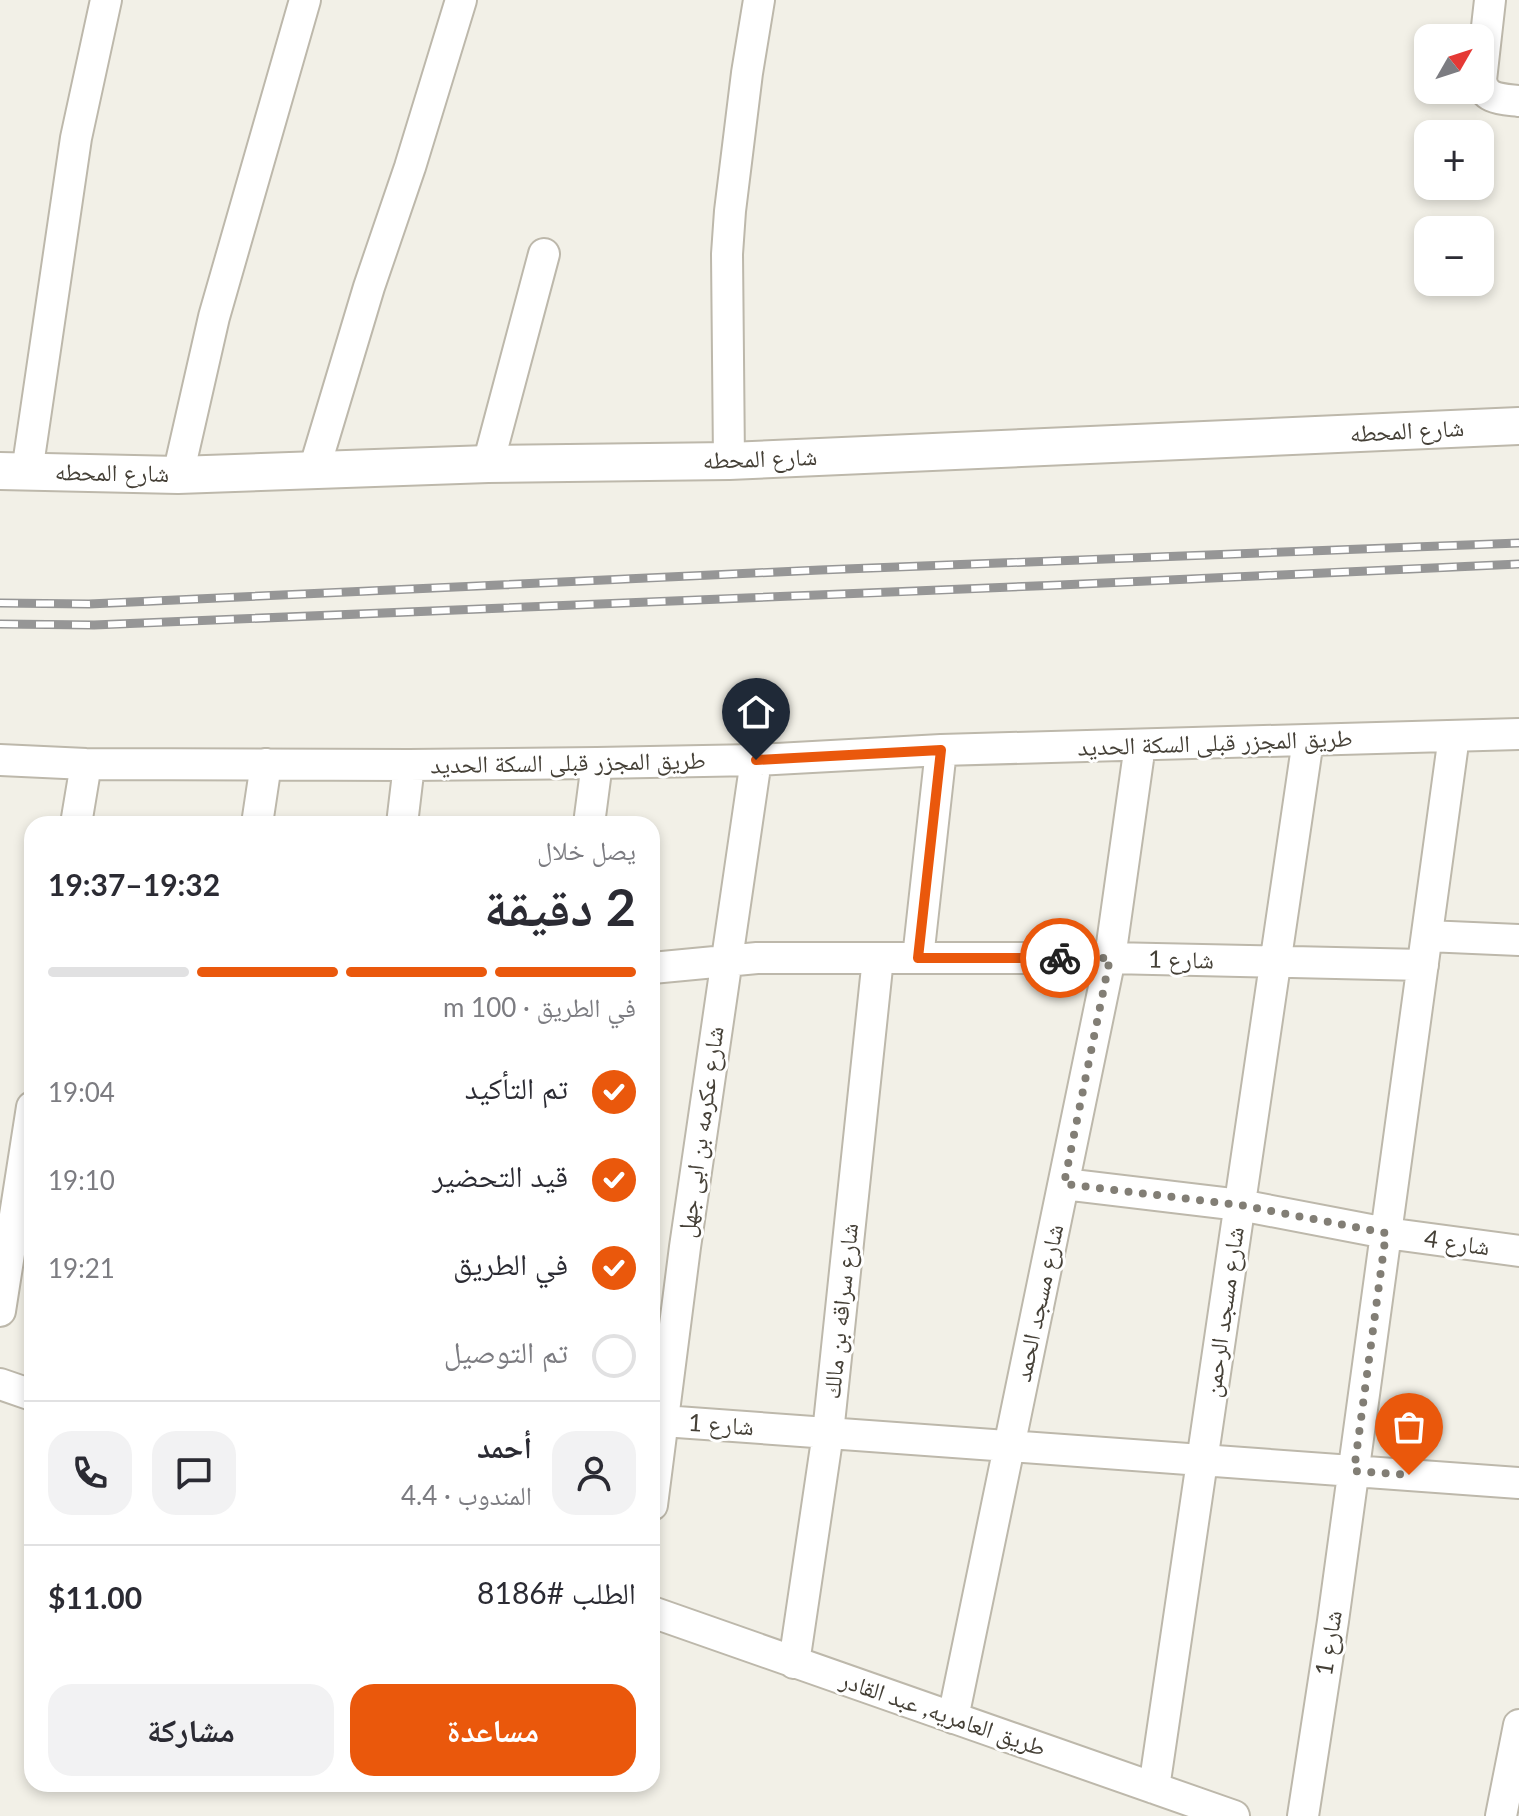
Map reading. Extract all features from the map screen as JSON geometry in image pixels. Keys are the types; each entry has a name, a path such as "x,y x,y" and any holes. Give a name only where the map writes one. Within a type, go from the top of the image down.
{"street":[{"path":"13,472 76,138 106,0"},
{"path":"178,475 214,317 305,0"},
{"path":"314,470 461,0"},
{"path":"729,461 727,254 747,73 759,0"},
{"path":"1490,0 1482,89 1495,98 1519,101"},
{"path":"488,464 544,254"},
{"name":"شارع المحطه","path":"13,472 178,475 488,464 729,461 1519,426"},
{"name":"طريق المجزر قبلى السكة الحديد","path":"0,760 86,764 597,763 1519,734"},
{"name":"شارع 1","path":"1303,1816 1354,1471 1454,736"},
{"name":"شارع مسجد الرحمن","path":"1154,1788 1308,740"},
{"name":"شارع مسجد الحمد","path":"953,1718 1110,958 1140,745"},
{"path":"918,958 941,750"},
{"name":"شارع عكرمه بن ابى جهل","path":"660,1444 725,962 756,760"},
{"path":"590,816 597,763"},
{"path":"77,816 86,764"},
{"path":"258,816 266,764"},
{"path":"403,816 409,765"},
{"path":"1425,951 1519,940"},
{"name":"شارع 1","path":"660,967 757,958 1110,958 1275,962 1425,951"},
{"name":"شارع سراقه بن مالك","path":"794,1663 828,1433 878,958"},
{"path":"0,1311 24,1158"},
{"name":"شارع 4","path":"1064,1184 1240,1205 1386,1233 1519,1251"},
{"path":"0,1384 24,1392"},
{"name":"شارع 1","path":"663,1421 1519,1483"},
{"name":"طريق العامريه, عبد القادر","path":"660,1615 1234,1816"},
{"path":"1501,1816 1519,1725"}],"railway":[{"path":"0,603 89,604 820,570 1519,543"},
{"path":"0,624 94,625 1519,564"}],"way so far":[{"path":"1060,958 1110,958 1064,1184 1240,1205 1386,1233 1354,1471 1409,1475"}],"route":[{"path":"756,760 941,750 918,958 1060,958"}]}
